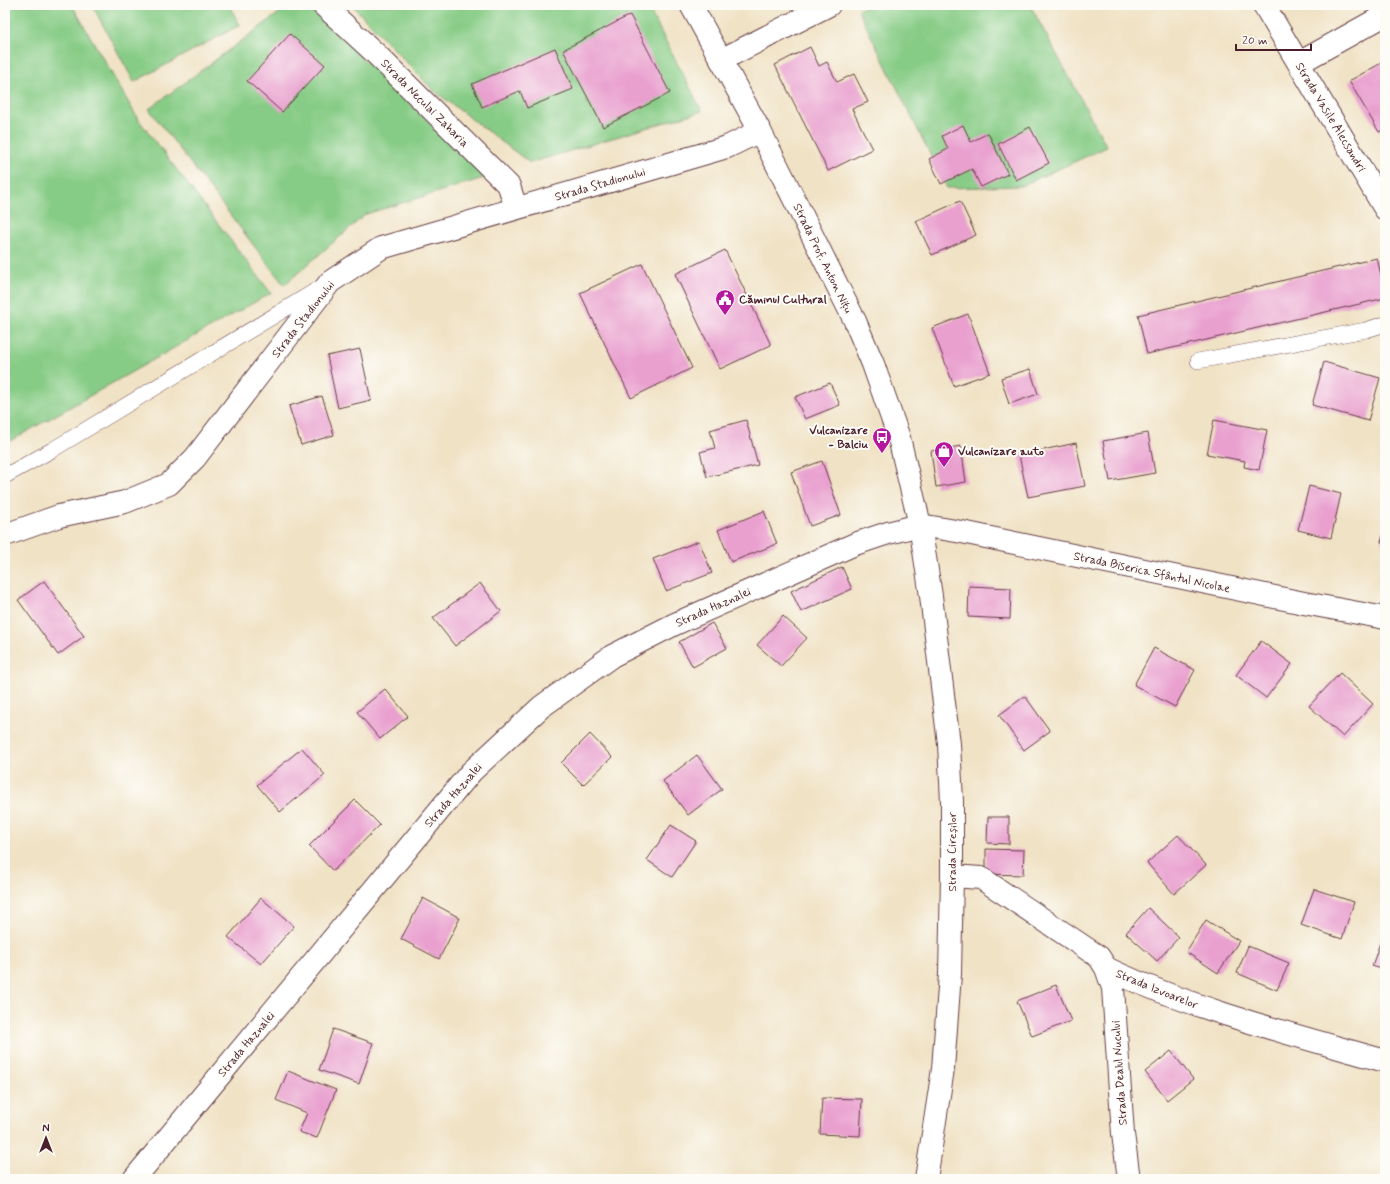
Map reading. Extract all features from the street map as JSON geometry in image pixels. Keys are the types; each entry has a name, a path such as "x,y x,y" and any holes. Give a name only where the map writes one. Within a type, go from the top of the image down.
{"street":[{"name":"Strada Neculai Zaharia","path":"322,5 374,52 509,186 516,208"},
{"name":"Strada Prof. Anton Nițu","path":"691,5 760,131 855,321 873,364 899,438 920,525"},
{"path":"721,60 829,5"},
{"name":"Strada Vasile Alecsandri","path":"1264,5 1385,209"},
{"path":"1299,63 1385,15"},
{"name":"Strada Stadionului","path":"5,535 59,516 125,502 169,484 195,458 330,282 381,248 727,147 760,131"},
{"name":"Strada Biserica Sfântul Nicolae","path":"920,525 962,532 1304,603 1385,618"},
{"name":"Strada Cireșilor","path":"920,525 931,596 949,744 952,801 950,974 943,1069 926,1179"},
{"name":"Strada Haznalei","path":"134,1179 471,772 541,707 612,656 675,624 855,544 888,533 920,525"},
{"name":"Strada Izvoarelor","path":"952,876 981,878 1100,957 1106,968 1129,979 1200,1006 1385,1061"},
{"name":"Strada Dealul Nucului","path":"1106,968 1113,988 1123,1134 1129,1179"}],"lane":[{"path":"5,476 52,450 330,282"},
{"path":"1198,361 1366,330 1385,324"}],"green space":[{"path":"5,5 72,5 138,119 271,293 5,444"},
{"path":"92,5 229,5 240,25 134,82"},
{"path":"290,5 307,5 487,177 366,214 284,285 149,109"},
{"path":"352,5 647,5 702,111 530,163 433,90"},
{"path":"869,5 1030,5 1107,147 1021,186 947,188 858,10"}],"building":[{"path":"630,15 670,93 603,127 563,50"},
{"path":"290,34 325,65 282,112 247,81"},
{"path":"810,47 819,66 827,62 837,82 854,74 868,102 852,109 872,149 828,171 775,65"},
{"path":"555,48 573,89 527,108 520,91 482,107 472,84"},
{"path":"1385,61 1385,129 1379,132 1349,81"},
{"path":"963,125 971,142 988,133 1008,174 981,187 972,169 941,184 929,159 948,149 942,136"},
{"path":"1030,127 1049,163 1016,180 998,144"},
{"path":"960,201 976,235 932,255 916,221"},
{"path":"725,250 771,345 720,369 675,274"},
{"path":"1377,258 1385,298 1147,354 1138,315"},
{"path":"642,264 692,368 631,398 580,293"},
{"path":"968,314 990,373 954,386 932,328"},
{"path":"360,349 371,400 338,408 327,356"},
{"path":"1324,362 1380,378 1368,421 1312,405"},
{"path":"1030,369 1038,394 1009,404 1001,378"},
{"path":"830,383 840,405 805,419 795,397"},
{"path":"322,396 334,435 301,445 289,406"},
{"path":"746,420 758,465 707,477 700,452 715,448 710,430"},
{"path":"1214,420 1267,430 1259,470 1244,467 1245,461 1207,454"},
{"path":"1148,433 1155,473 1110,481 1103,441"},
{"path":"1076,443 1085,486 1028,497 1019,455"},
{"path":"961,446 966,482 936,487 931,451"},
{"path":"822,461 841,515 810,526 791,472"},
{"path":"1309,486 1341,494 1331,538 1298,530"},
{"path":"764,511 777,544 731,562 718,530"},
{"path":"1385,528 1385,543 1381,542"},
{"path":"699,541 712,573 666,591 653,559"},
{"path":"842,567 852,589 801,612 791,591"},
{"path":"44,581 84,636 58,655 18,600"},
{"path":"480,583 501,611 455,646 433,618"},
{"path":"969,586 1011,588 1010,619 968,617"},
{"path":"783,616 807,638 781,666 757,645"},
{"path":"712,623 727,648 693,667 679,642"},
{"path":"1261,641 1292,664 1266,698 1236,675"},
{"path":"1154,648 1195,670 1175,707 1134,685"},
{"path":"1340,673 1373,704 1343,737 1309,706"},
{"path":"385,689 408,716 380,739 357,712"},
{"path":"1025,696 1050,731 1024,750 999,715"},
{"path":"590,734 612,757 583,785 561,763"},
{"path":"302,748 325,775 280,812 257,785"},
{"path":"697,755 722,789 688,815 663,781"},
{"path":"355,800 380,825 333,871 309,846"},
{"path":"988,817 1009,817 1009,844 987,843"},
{"path":"671,825 696,841 672,877 647,860"},
{"path":"1178,835 1206,865 1174,894 1147,863"},
{"path":"986,849 1024,850 1023,875 986,874"},
{"path":"1314,889 1354,902 1342,939 1301,925"},
{"path":"261,898 294,926 261,964 228,937"},
{"path":"423,898 460,918 439,959 401,939"},
{"path":"1148,908 1179,937 1157,961 1126,933"},
{"path":"1206,920 1239,941 1218,973 1186,952"},
{"path":"1383,934 1385,934 1385,970 1372,966"},
{"path":"1248,946 1289,963 1277,990 1237,973"},
{"path":"1056,985 1071,1021 1032,1036 1017,1001"},
{"path":"333,1029 373,1043 359,1084 319,1070"},
{"path":"1171,1051 1193,1079 1167,1100 1145,1072"},
{"path":"288,1071 336,1090 317,1138 299,1132 307,1113 276,1100"},
{"path":"822,1098 862,1099 860,1136 820,1134"}],"place":[{"name":"Căminul Cultural","path":"725,316"},
{"name":"Vulcanizare - Balciu","path":"882,454"},
{"name":"Vulcanizare auto","path":"944,468"}]}
